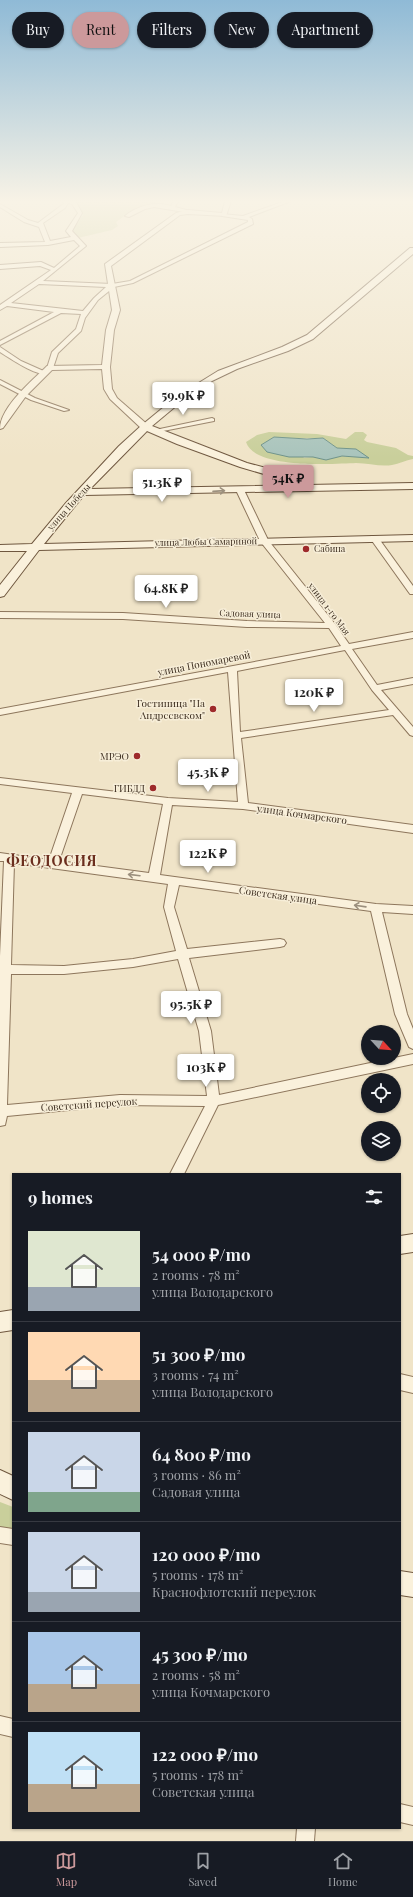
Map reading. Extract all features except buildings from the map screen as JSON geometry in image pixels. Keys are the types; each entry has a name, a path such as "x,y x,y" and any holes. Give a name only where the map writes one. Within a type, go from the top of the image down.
{"main road":[{"name":"улица Победы","path":"0,593 36,546 82,492 145,427 210,379 225,371 283,351 310,337 370,287"},
{"path":"145,427 158,430 182,442 266,472 336,487"},
{"path":"82,492 210,492 336,487 413,486"},
{"name":"улица Любы Самариной","path":"0,548 413,538"},
{"path":"401,1245 413,1243"},
{"path":"0,1322 12,1320"},
{"path":"0,1482 12,1488"},
{"path":"401,1583 413,1585"}],"street":[{"path":"0,308 31,287"},
{"path":"0,426 23,394 48,371 55,352 79,330 80,322 98,295 111,287"},
{"path":"112,287 116,310 110,330 106,367 108,389 114,399 145,427"},
{"path":"6,304 86,313"},
{"path":"0,344 60,311"},
{"path":"0,349 19,362 48,371 106,367"},
{"path":"0,382 23,394 66,410"},
{"path":"158,430 212,420"},
{"name":"улица 1-го Мая","path":"240,490 264,541 332,626 345,647 375,688 412,731"},
{"path":"374,538 413,592"},
{"name":"Садовая улица","path":"0,615 123,616 247,624 332,626"},
{"name":"улица Пономаревой","path":"0,712 413,635"},
{"path":"232,669 236,736 243,806"},
{"path":"375,688 413,681"},
{"path":"236,736 395,712"},
{"name":"улица Кочмарского","path":"0,781 78,791 243,806 413,829"},
{"path":"53,864 78,791"},
{"path":"154,877 168,800"},
{"path":"0,1114 4,969 4,858"},
{"name":"Советская улица","path":"4,858 376,908 413,910"},
{"path":"174,880 169,907 205,1031 214,1101 178,1173"},
{"path":"376,908 401,1014 413,1044"},
{"path":"4,969 64,970 133,963 183,954 280,943"},
{"name":"Советский переулок","path":"0,1114 120,1100 214,1101 413,1059"},
{"path":"401,1382 413,1385"},
{"path":"0,1535 12,1537"},
{"path":"0,1724 12,1728"},
{"path":"401,1813 413,1816"},
{"path":"304,1841 306,1829"}],"green space":[{"path":"269,432 317,434 346,439 355,432 363,432 367,435 364,440 367,442 396,448 408,455 413,456 413,459 388,465 356,463 313,464 278,461 263,457 252,451 246,442 257,435","holes":["288,438 323,438 337,448 369,458 342,456 326,460 313,457 304,458"]},
{"path":"0,1502 12,1507 12,1531 0,1529"}],"water":[{"path":"274,437 307,439 323,438 337,448 356,449 369,458 342,456 326,460 313,457 289,457 267,452 261,445"}],"place":[{"name":"Сабина","path":"306,549"},
{"name":"Гостиница \"На Андреевском\"","path":"213,709"},
{"name":"МРЭО","path":"137,756"},
{"name":"ГИБДД","path":"153,788"}],"district":[{"name":"ФЕОДОСИЯ","path":"52,861"}]}
